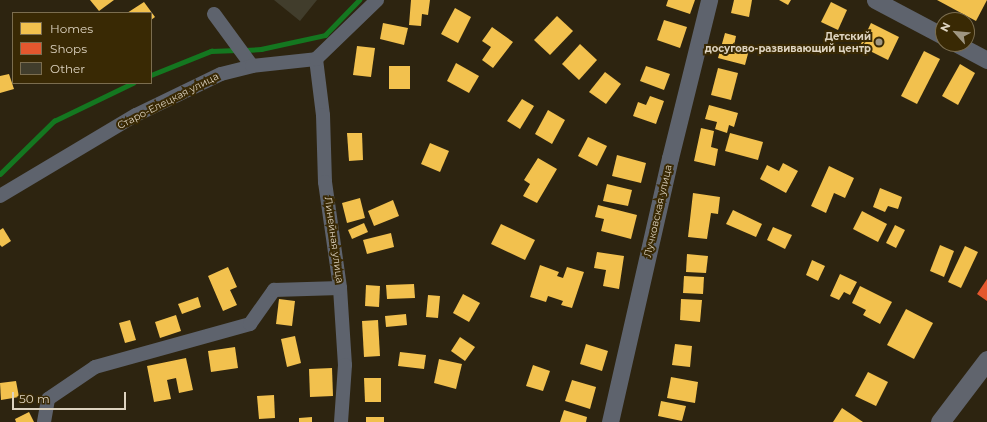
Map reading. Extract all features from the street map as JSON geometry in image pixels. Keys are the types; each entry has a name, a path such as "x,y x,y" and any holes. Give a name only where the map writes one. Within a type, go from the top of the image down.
{"main road":[{"path":"940,422 987,360"}],"street":[{"path":"316,59 377,0"},
{"name":"Лучковская улица","path":"610,422 670,158 709,0"},
{"path":"875,0 935,32"},
{"path":"214,14 252,66"},
{"path":"972,52 987,60"},
{"name":"Старо-Елецкая улица","path":"0,196 136,115 221,74 252,66 316,59"},
{"name":"Линейная улица","path":"316,59 323,115 325,182 340,288 345,365 341,422"},
{"path":"44,422 48,399 95,367 250,324 274,290 340,288"}],"building: Homes":[{"path":"90,0 114,0 99,11"},
{"path":"411,0 430,0 428,15 422,14 421,26 409,25"},
{"path":"668,0 695,0 690,14 666,6"},
{"path":"734,0 752,0 749,17 731,13"},
{"path":"779,0 791,0 788,5"},
{"path":"937,0 987,0 976,21 975,12 959,12"},
{"path":"144,2 151,12 129,12"},
{"path":"831,2 847,10 838,30 821,22"},
{"path":"455,8 471,17 458,43 441,34"},
{"path":"557,16 573,31 550,55 534,40"},
{"path":"664,20 687,27 680,48 657,40"},
{"path":"383,23 408,28 404,45 380,39"},
{"name":"Детский досугово-развивающий центр","path":"871,23 899,37 888,60 860,46"},
{"path":"492,27 513,42 493,68 482,60 491,47 482,41"},
{"path":"725,33 736,36 734,46 749,50 745,65 718,58"},
{"path":"580,44 597,60 579,80 562,64"},
{"path":"357,46 375,48 371,77 353,75"},
{"path":"924,51 940,59 917,104 901,96"},
{"path":"456,63 479,76 469,93 447,81"},
{"path":"960,64 975,73 958,105 942,96"},
{"path":"389,66 410,66 410,89 389,89"},
{"path":"646,66 670,74 664,90 640,81"},
{"path":"718,68 738,73 731,100 711,95"},
{"path":"605,72 621,84 606,104 589,92"},
{"path":"9,74 14,89 0,93 0,76"},
{"path":"650,96 664,101 656,124 633,116 638,102 646,105"},
{"path":"522,99 534,106 520,129 507,121"},
{"path":"709,105 738,113 734,127 729,125 727,133 715,129 717,122 705,119"},
{"path":"548,110 565,120 552,144 535,134"},
{"path":"701,128 714,131 711,147 718,149 715,166 694,161"},
{"path":"347,133 362,133 363,160 349,161"},
{"path":"730,133 763,142 758,160 725,151"},
{"path":"588,137 607,146 597,166 578,156"},
{"path":"430,143 449,151 440,172 421,164"},
{"path":"617,155 646,163 641,183 612,176"},
{"path":"538,158 557,169 537,203 523,196 530,184 524,180"},
{"path":"783,163 798,171 786,193 760,179 767,165 779,171"},
{"path":"829,166 854,178 845,198 834,193 826,213 811,206"},
{"path":"607,184 632,190 628,206 603,201"},
{"path":"880,188 902,197 898,209 888,206 885,212 873,207"},
{"path":"693,193 720,197 718,214 711,213 707,239 688,237"},
{"path":"360,198 365,218 347,223 342,203"},
{"path":"393,200 399,216 374,226 368,211"},
{"path":"598,205 637,215 631,239 601,231 604,219 595,217"},
{"path":"733,210 762,224 756,237 726,224"},
{"path":"862,211 887,224 878,242 853,229"},
{"path":"364,223 368,232 352,239 348,230"},
{"path":"501,224 535,240 525,260 491,244"},
{"path":"895,225 905,230 896,248 886,243"},
{"path":"773,227 792,235 785,249 767,240"},
{"path":"3,228 11,241 2,247 0,245 0,230"},
{"path":"391,233 394,247 367,254 363,240"},
{"path":"940,245 954,251 944,277 930,271"},
{"path":"965,246 978,252 961,288 948,282"},
{"path":"597,252 624,256 619,289 603,286 606,270 594,268"},
{"path":"687,254 708,256 706,273 686,272"},
{"path":"812,260 825,266 818,281 806,275"},
{"path":"540,265 559,272 557,276 563,278 567,267 584,272 572,308 561,305 563,301 548,296 546,302 530,297"},
{"path":"228,267 237,287 230,290 237,305 223,311 208,276"},
{"path":"840,274 857,282 850,295 844,292 839,300 830,296"},
{"path":"684,276 704,277 703,294 683,293"},
{"path":"414,284 415,298 387,299 386,285"},
{"path":"366,285 380,286 379,307 365,306"},
{"path":"860,286 892,302 880,324 863,315 866,310 852,303"},
{"path":"463,294 480,303 469,322 453,313"},
{"path":"428,295 440,296 438,318 426,317"},
{"path":"198,297 201,307 182,314 178,304"},
{"path":"279,299 295,301 292,326 276,324"},
{"path":"681,299 702,300 700,322 680,320"},
{"path":"906,309 933,323 914,359 887,345"},
{"path":"406,314 407,325 386,327 385,316"},
{"path":"176,315 181,331 160,338 155,322"},
{"path":"130,320 136,340 125,343 119,323"},
{"path":"378,320 380,356 364,357 362,321"},
{"path":"295,336 301,363 287,367 281,339"},
{"path":"460,337 475,347 465,361 451,351"},
{"path":"586,344 608,351 602,371 580,364"},
{"path":"675,344 692,346 690,367 672,365"},
{"path":"235,347 238,368 211,372 208,351"},
{"path":"400,352 426,355 424,369 398,366"},
{"path":"186,358 193,390 179,393 176,378 167,380 171,399 154,402 147,366"},
{"path":"439,359 462,364 456,389 434,383"},
{"path":"533,365 550,371 543,391 526,386"},
{"path":"332,368 333,396 310,397 309,369"},
{"path":"868,372 888,382 876,406 855,396"},
{"path":"671,377 698,382 695,403 667,398"},
{"path":"364,378 381,378 381,402 365,402"},
{"path":"572,380 596,387 590,409 565,401"},
{"path":"16,381 19,397 1,400 0,383"},
{"path":"274,395 275,418 259,419 257,396"},
{"path":"661,401 686,406 682,421 658,416"},
{"path":"842,408 863,422 833,422"},
{"path":"564,410 587,417 586,422 560,422"},
{"path":"29,412 34,422 16,422 15,419"},
{"path":"312,417 312,422 299,422 299,418"},
{"path":"366,417 384,417 384,422 366,422"}],"building: Shops":[{"path":"987,279 987,301 977,294"}],"building: Other":[{"path":"274,0 317,0 300,21"}],"waterway":[{"path":"244,50 261,49 325,35 359,0"},
{"path":"152,75 211,51 237,50"},
{"path":"0,174 54,121 131,84"}],"place":[{"name":"Детский досугово-развивающий центр","path":"879,42"}]}
